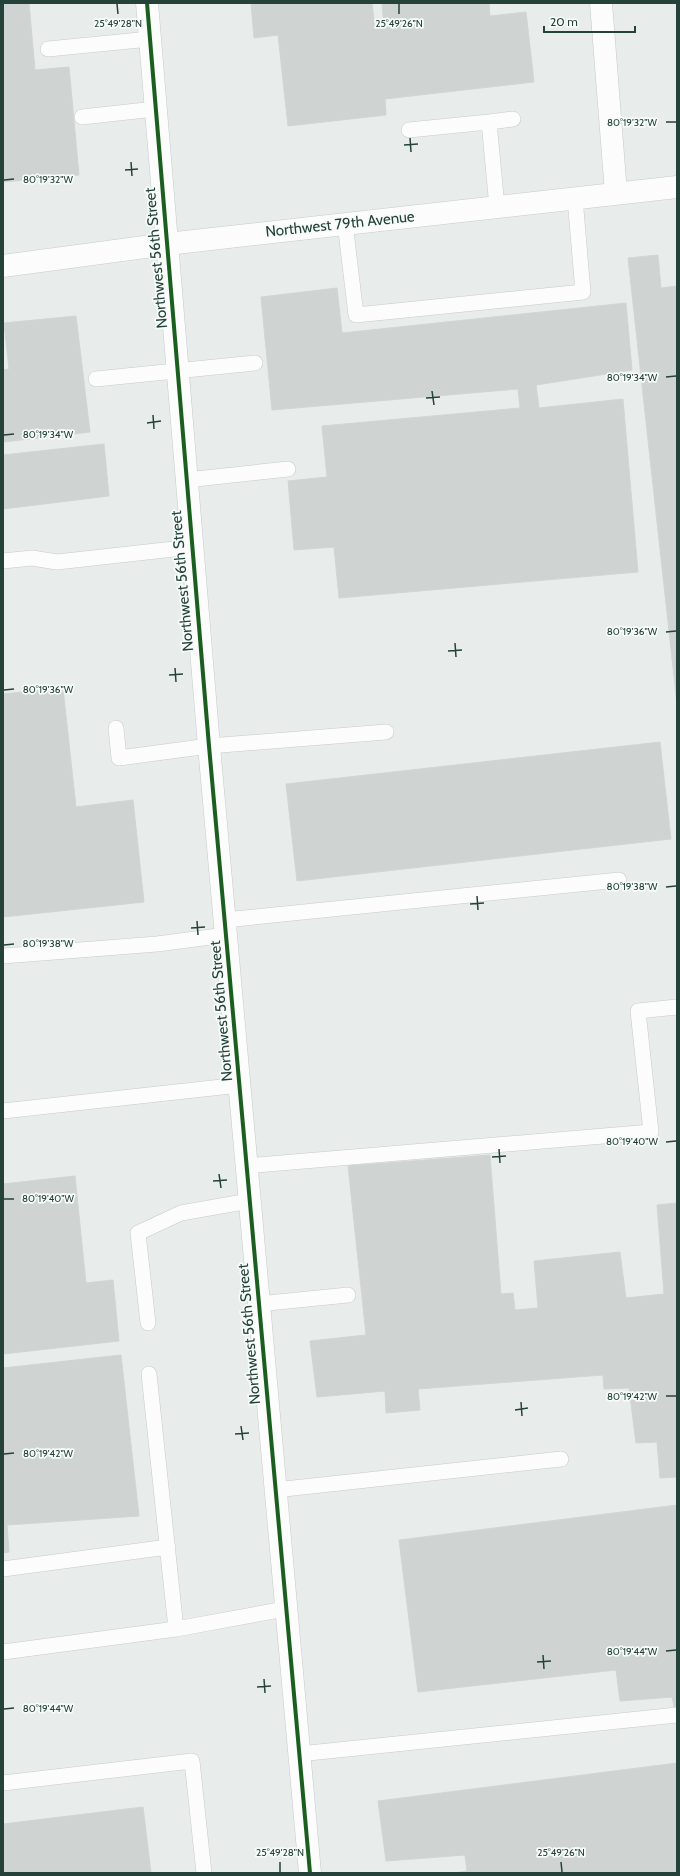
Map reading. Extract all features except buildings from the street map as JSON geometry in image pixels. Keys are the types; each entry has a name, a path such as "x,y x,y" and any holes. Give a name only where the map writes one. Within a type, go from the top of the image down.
{"street":[{"name":"Northwest 56th Street","path":"147,3 209,746 285,1609 310,1873"},
{"path":"602,3 616,194"},
{"name":"Northwest 79th Avenue","path":"3,266 167,244 677,186"}],"lane":[{"path":"48,49 150,39"},
{"path":"82,117 155,109"},
{"path":"409,130 514,119"},
{"path":"489,122 497,207"},
{"path":"345,223 356,315 583,292 575,198"},
{"path":"96,379 255,363"},
{"path":"186,480 288,469"},
{"path":"3,560 32,558 57,562 192,547"},
{"path":"116,728 119,758 209,746 386,732"},
{"path":"3,956 157,944 225,928 618,880"},
{"path":"246,1166 651,1132 638,1011 677,1007"},
{"path":"3,1112 240,1085"},
{"path":"148,1323 138,1233 181,1212 249,1201"},
{"path":"258,1304 348,1295"},
{"path":"149,1374 176,1629"},
{"path":"275,1490 561,1460"},
{"path":"3,1569 168,1547"},
{"path":"3,1652 176,1629 285,1609"},
{"path":"299,1754 677,1715"},
{"path":"3,1783 192,1761 204,1873"}],"cycle path":[{"path":"147,3 209,746 310,1873"}]}
